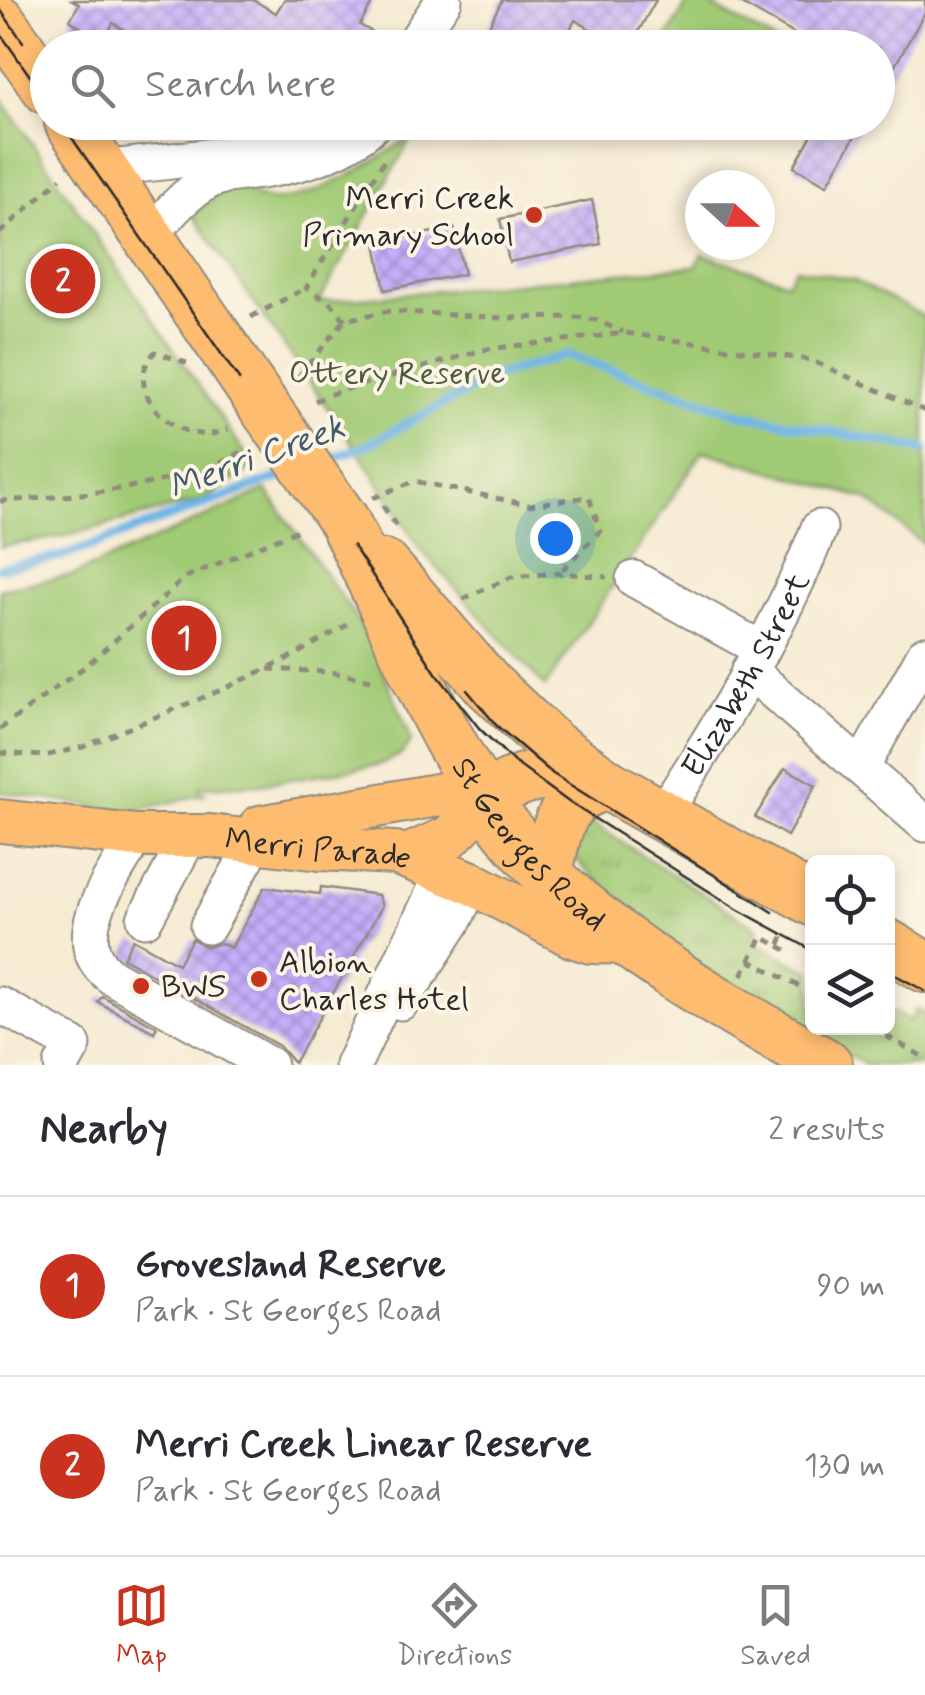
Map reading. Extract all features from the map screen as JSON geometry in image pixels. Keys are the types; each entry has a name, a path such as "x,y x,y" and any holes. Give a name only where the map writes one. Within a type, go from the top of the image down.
{"highway":[{"path":"0,21 30,64"},
{"name":"St Georges Road","path":"74,140 82,173 149,236 344,521 530,728 608,784 805,896"},
{"name":"St Georges Road","path":"344,521 450,742 486,800 522,847 606,926 725,1007 827,1065"},
{"path":"482,678 501,762 498,780 486,800"},
{"path":"486,800 513,782 553,774 586,776 608,784"},
{"path":"547,873 558,828 570,803 582,792 608,784"}],"main road":[{"name":"Merri Parade","path":"199,836 454,792 486,800"},
{"path":"486,800 441,870 572,936 591,942 632,943"},
{"name":"Merri Parade","path":"0,822 136,836 199,836 380,850 441,870"}],"street":[{"path":"420,30 436,3"},
{"path":"431,30 436,3"},
{"path":"82,173 275,149 303,140"},
{"path":"149,236 205,183 315,159 354,140"},
{"name":"Elizabeth Street","path":"663,814 755,659 808,558 819,528"},
{"path":"634,580 755,659 861,768 925,824"},
{"path":"861,768 925,654"},
{"path":"136,836 88,933 93,958 112,978 269,1065"},
{"path":"145,920 199,836"},
{"path":"208,926 256,841"},
{"path":"361,1064 441,870"},
{"path":"0,1005 73,1045 62,1065"}],"path":[{"path":"248,319 306,288 381,140"},
{"path":"0,233 82,173"},
{"path":"306,288 331,303 345,320"},
{"path":"190,365 155,352 143,370 144,383 159,416 169,426 205,435 262,402 345,320 388,311 502,318 577,317 596,320 626,333"},
{"path":"315,401 487,349 626,333 810,360 925,411"},
{"path":"0,501 80,494 184,475 229,461 244,450"},
{"path":"452,604 511,577 559,572 634,580"},
{"path":"0,753 64,754 265,669 362,616"},
{"path":"265,669 331,672 385,683"},
{"path":"779,946 790,952"},
{"path":"750,960 805,989"},
{"path":"884,1035 925,1058"}],"green space":[{"path":"689,0 701,0 755,30 672,30"},
{"path":"0,97 254,466 204,500 60,537 0,547"},
{"name":"Ottery Reserve","path":"404,140 410,140 319,302 696,266 699,260 720,260 787,282 796,268 853,280 925,317 925,545 867,499 703,451 545,687 421,550 367,464 192,214 234,184 270,200 287,199 325,187"},
{"path":"266,490 361,625 375,652 412,740 402,754 378,765 260,784 201,787 199,790 205,794 130,812 0,792 0,589 74,575"},
{"path":"584,818 758,929 752,941 805,968 805,1030 694,966 575,858"},
{"path":"916,1009 925,1014 925,1065 866,1065 814,1035 895,1035 895,1014 910,1021"}],"building":[{"path":"72,0 253,0 276,13 284,0 374,0 360,25 369,30 125,30 113,23 109,30 85,30 70,20 79,4"},
{"path":"502,0 656,0 639,30 592,30 575,20 570,30 487,30"},
{"path":"735,0 925,0 925,12 895,66 895,30 788,30"},
{"path":"809,140 853,140 827,185 794,167"},
{"path":"592,200 601,244 509,262 500,219"},
{"path":"454,228 464,274 385,290 376,243"},
{"path":"785,768 816,785 787,836 755,817"},
{"name":"Albion Charles Hotel","path":"265,887 320,894 321,887 378,895 382,906 294,1063 279,1046 123,958 133,939 178,964 192,939 207,947 221,943 231,948"},
{"path":"102,996 157,1027 154,1032 98,1002"}],"waterway":[{"name":"Merri Creek","path":"320,463 363,447 498,375 567,355 741,414 925,450"},
{"name":"Merri Creek","path":"0,568 63,556 291,473"}],"tram line":[{"path":"0,9 23,42"},
{"path":"0,33 30,76"},
{"path":"73,140 341,527 436,673 479,728 514,762 570,803 737,909 805,946"},
{"path":"467,690 497,726 553,774 773,912"},
{"path":"895,975 925,991"}],"place":[{"name":"Merri Creek Primary School","path":"534,215"},
{"name":"Merri Creek Linear Reserve","path":"63,281"},
{"name":"Grovesland Reserve","path":"184,638"},
{"name":"Albion Charles Hotel","path":"259,979"},
{"name":"BWS","path":"141,986"}]}
